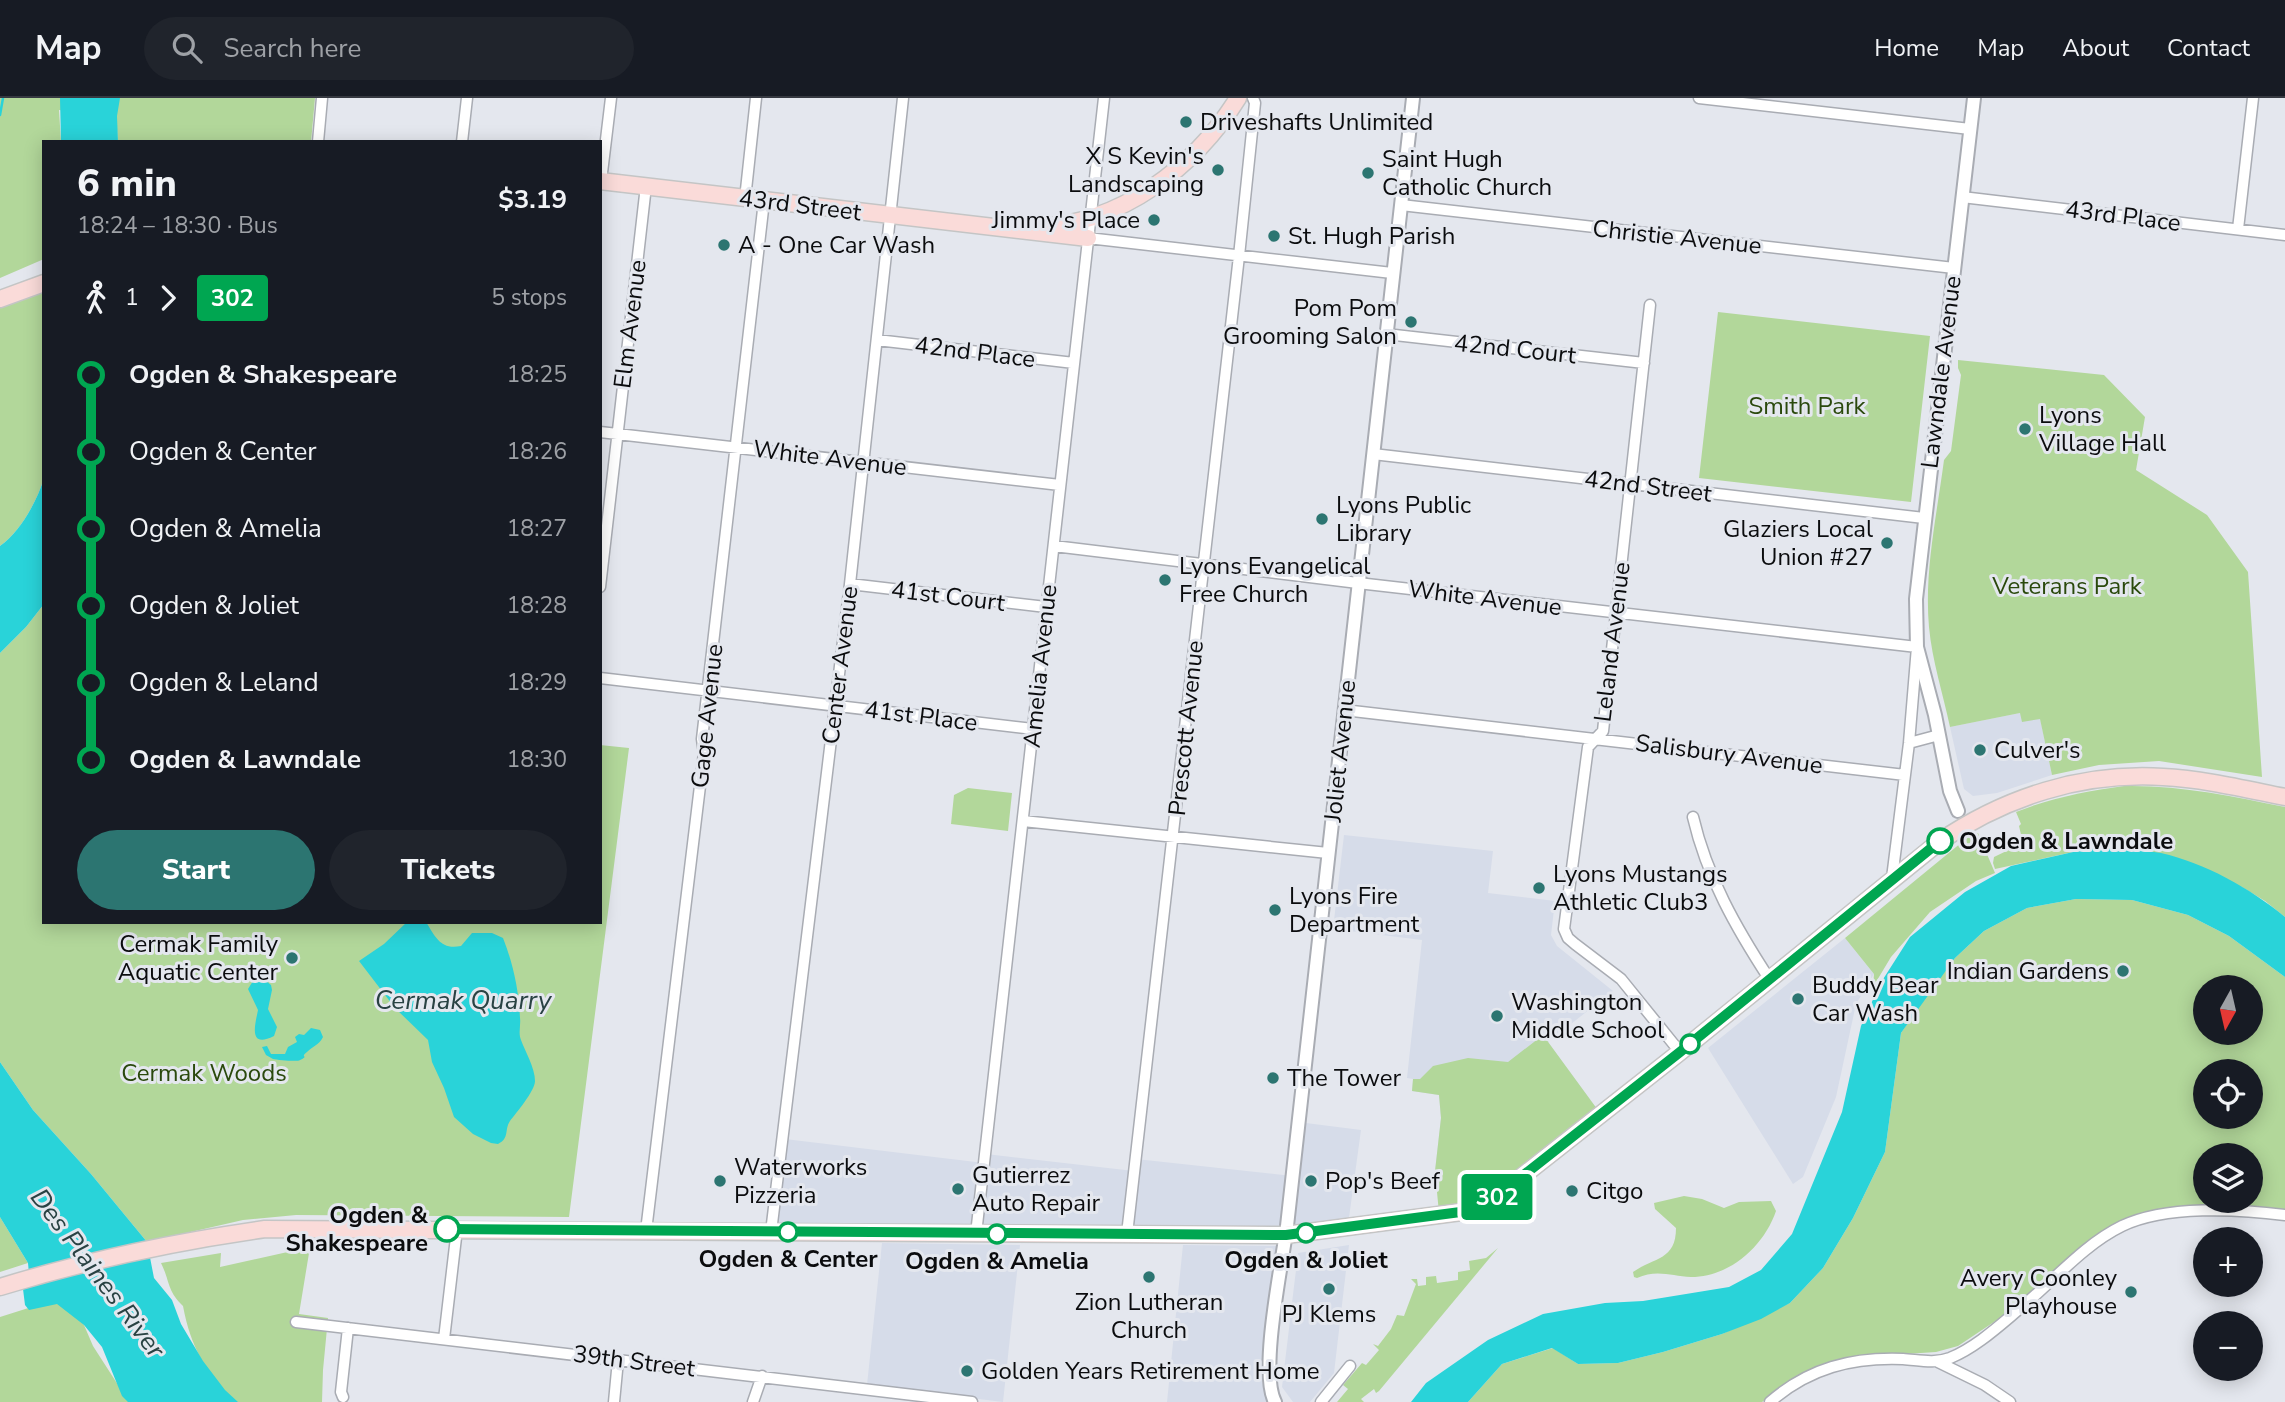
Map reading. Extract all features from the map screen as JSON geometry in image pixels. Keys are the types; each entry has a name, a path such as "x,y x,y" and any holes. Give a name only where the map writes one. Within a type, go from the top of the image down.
{"main road":[{"path":"999,228 1044,226 1090,217 1133,199 1175,171 1206,142 1238,98"},
{"name":"43rd Street","path":"602,181 999,228"},
{"path":"999,228 1088,238"},
{"path":"0,299 42,283"},
{"path":"0,1287 105,1257 177,1242 265,1229 1286,1235 1468,1211 1482,1207 1680,1052 1770,980 1961,818 2068,785 2127,776 2199,780 2285,797"}],"street":[{"path":"318,140 322,98"},
{"path":"462,140 467,98"},
{"path":"602,173 611,98"},
{"path":"745,199 756,98"},
{"name":"Center Avenue","path":"771,1232 850,584 903,98"},
{"name":"Amelia Avenue","path":"976,1234 1104,98"},
{"name":"Prescott Avenue","path":"1127,1234 1239,256 1254,98"},
{"name":"Joliet Avenue","path":"1275,1402 1269,1387 1270,1354 1286,1235 1413,98"},
{"path":"1699,98 1970,129"},
{"name":"Lawndale Avenue","path":"1892,878 1909,743 1917,647 1916,599 1924,519 1974,98"},
{"path":"2238,229 2253,98"},
{"name":"Elm Avenue","path":"602,569 646,186"},
{"name":"43rd Place","path":"1962,197 2285,234"},
{"name":"Gage Avenue","path":"646,1231 704,753 702,740 764,201"},
{"name":"Christie Avenue","path":"1401,205 1954,268"},
{"path":"1088,238 1392,273"},
{"name":"Leland Avenue","path":"1650,305 1603,731 1588,747 1564,929 1568,938 1621,979 1680,1052"},
{"name":"42nd Court","path":"1386,334 1644,363"},
{"name":"42nd Place","path":"877,340 1074,363"},
{"name":"White Avenue","path":"602,432 1060,485"},
{"name":"42nd Street","path":"1373,454 1924,519"},
{"name":"White Avenue","path":"1054,546 1917,647"},
{"name":"41st Court","path":"850,584 1046,607"},
{"name":"Lawndale Avenue","path":"1917,647 1950,791 1961,818"},
{"name":"41st Place","path":"602,678 1033,729"},
{"name":"Salisbury Avenue","path":"1344,710 1905,775"},
{"path":"1909,743 1939,735"},
{"path":"1693,817 1700,849 1716,887 1737,930 1770,980"},
{"path":"1023,821 1328,853"},
{"path":"1937,1362 1960,1353 1995,1329 2075,1260 2122,1226 2154,1216 2184,1212 2285,1214"},
{"path":"444,1339 457,1229"},
{"name":"39th Street","path":"296,1322 762,1376 897,1397 972,1402"},
{"path":"343,1396 341,1392 348,1328"},
{"path":"1770,1402 1815,1372 1847,1362 1875,1359 1937,1362 1985,1385 2010,1402"},
{"path":"614,1402 618,1360"},
{"path":"1321,1402 1350,1366"},
{"path":"753,1402 762,1376"}],"shaded area":[{"path":"2020,713 2040,718 2052,775 1997,793 1973,796 1964,789 1950,727"},
{"name":"Washington Middle School","path":"1344,835 1493,851 1488,893 1555,901 1551,935 1557,946 1613,991 1548,1042 1600,1113 1435,1171 1441,1118 1439,1095 1412,1091 1413,1079 1407,1078 1422,940 1333,929"},
{"path":"1845,938 1874,974 1856,1004 1836,1097 1803,1177 1793,1184 1708,1048"},
{"path":"1298,1122 1361,1130 1348,1225 1283,1233 773,1230 785,1139 984,1163 986,1154 1134,1171 1136,1159 1292,1176"},
{"path":"882,1243 1020,1245 1003,1402 867,1385"},
{"path":"1183,1245 1277,1246 1262,1360 1262,1382 1268,1402 1167,1402"},
{"path":"1349,1245 1334,1373 1310,1402 1293,1402 1282,1387 1298,1253"}],"green space":[{"path":"0,98 315,98 311,140 118,140 116,116 59,110 61,140 42,140 42,260 0,278"},
{"path":"42,290 42,483 27,515 15,532 0,546 0,306"},
{"name":"Smith Park","path":"1718,312 1930,336 1911,502 1699,478"},
{"name":"Veterans Park","path":"1958,360 2104,375 2145,417 2136,470 2207,515 2248,572 2262,777 2159,761 2099,765 2052,775 2040,719 2022,722 2020,713 1950,727 1930,639 1928,585 1944,460 1951,451 1961,375"},
{"name":"Cermak Woods","path":"42,607 42,924 602,924 602,745 629,748 569,1217 296,1215 243,1220 147,1242 33,1110 0,1062 0,653"},
{"path":"2124,786 2185,789 2285,807 2285,917 2242,887 2091,848 1995,869 1994,857 2023,843 2019,826 2021,824 2016,812 2069,796"},
{"path":"968,788 1012,793 1008,831 951,824 954,795"},
{"path":"1978,833 1995,873 1976,881 1930,912 1891,957 1873,987 1874,974 1845,938 1967,838"},
{"path":"2076,899 2132,900 2188,915 2229,936 2285,977 2285,1210 2263,1208 2263,1143 2193,1143 2193,1211 2134,1218 2018,1306 1958,1346 1936,1352 1844,1358 1818,1366 1793,1379 1762,1402 1468,1402 1502,1364 1553,1348 1578,1364 1618,1363 1722,1334 1790,1303 1823,1268 1853,1218 1885,1152 1901,1033 1955,958 1984,931 2027,908"},
{"path":"1543,1035 1600,1113 1490,1200 1439,1213 1435,1171 1441,1118 1439,1095 1412,1091 1413,1079 1420,1079 1433,1066 1468,1058 1508,1062"},
{"path":"1684,1196 1702,1199 1724,1208 1739,1202 1771,1201 1776,1211 1771,1224 1754,1247 1744,1257 1719,1272 1691,1277 1657,1273 1634,1277 1633,1272 1668,1252 1675,1238 1676,1228 1655,1209 1654,1203"},
{"path":"0,1217 28,1263 0,1272"},
{"path":"310,1247 299,1314 328,1318 322,1402 228,1402 200,1357 190,1334 183,1306 171,1291 161,1263 221,1253 220,1267"},
{"path":"1498,1248 1379,1391 1376,1393 1374,1389 1361,1399 1364,1402 1337,1402 1348,1389 1343,1385 1362,1363 1366,1365 1379,1350 1373,1344 1378,1346 1391,1329 1397,1315 1404,1316 1416,1284 1411,1279 1417,1279 1418,1286 1426,1285 1426,1277 1436,1276 1437,1283 1458,1280 1458,1272 1470,1270 1469,1261 1486,1258"},
{"path":"60,1298 84,1325 93,1346 129,1402 0,1402 0,1317"}],"water":[{"path":"60,98 120,98 117,116 118,140 61,140"},
{"path":"42,483 42,607 0,653 0,546 15,532"},
{"path":"2091,848 2144,851 2178,857 2210,870 2257,896 2285,917 2285,977 2229,936 2188,915 2132,900 2076,899 2027,908 1984,931 1955,958 1901,1033 1885,1152 1853,1218 1823,1268 1790,1303 1761,1319 1722,1334 1618,1363 1578,1364 1552,1348 1502,1364 1468,1402 1411,1402 1426,1383 1488,1340 1543,1314 1729,1287 1761,1270 1792,1234 1842,1112 1861,1026 1880,984 1910,937 1965,892 2011,866"},
{"name":"Cermak Quarry","path":"405,924 427,924 436,938 454,947 461,946 472,933 492,933 503,938 517,987 520,1037 532,1065 535,1081 529,1096 508,1124 504,1139 498,1144 473,1134 454,1117 432,1062 428,1040 395,1008 359,961 384,944"},
{"path":"261,977 271,985 268,1009 277,1027 274,1036 260,1040 255,1034 258,1010 248,989 253,981"},
{"path":"311,1028 320,1030 323,1037 300,1060 273,1059 266,1055 262,1047 267,1046 271,1054 285,1054 288,1047 297,1042 295,1037 304,1035"},
{"name":"Des Plaines River","path":"0,1062 33,1110 147,1242 154,1278 172,1300 181,1324 203,1361 238,1402 128,1402 122,1396 102,1347 84,1325 57,1304 29,1310 25,1305 23,1289 29,1274 28,1263 0,1217"}],"waterway":[{"path":"0,115 3,98"}],"bus line":[{"name":"302","path":"447,1229 1286,1235 1468,1211 1482,1207 1492,1200 1770,980 1940,841"}],"place":[{"name":"Driveshafts Unlimited","path":"1186,122"},
{"name":"X S Kevin's Landscaping","path":"1218,170"},
{"name":"Saint Hugh Catholic Church","path":"1368,173"},
{"name":"Jimmy's Place","path":"1154,220"},
{"name":"St. Hugh Parish","path":"1274,236"},
{"name":"A - One Car Wash","path":"724,245"},
{"name":"Pom Pom Grooming Salon","path":"1411,322"},
{"name":"Lyons Village Hall","path":"2025,429"},
{"name":"Lyons Public Library","path":"1322,519"},
{"name":"Glaziers Local Union #27","path":"1887,543"},
{"name":"Lyons Evangelical Free Church","path":"1165,580"},
{"name":"Culver's","path":"1980,750"},
{"name":"Ogden & Lawndale","path":"1940,841"},
{"name":"Lyons Mustangs Athletic Club3","path":"1539,888"},
{"name":"Lyons Fire Department","path":"1275,910"},
{"name":"Cermak Family Aquatic Center","path":"292,958"},
{"name":"Indian Gardens","path":"2123,971"},
{"name":"Buddy Bear Car Wash","path":"1798,999"},
{"name":"Washington Middle School","path":"1497,1016"},
{"name":"The Tower","path":"1273,1078"},
{"name":"Waterworks Pizzeria","path":"720,1181"},
{"name":"Pop's Beef","path":"1311,1181"},
{"name":"Gutierrez Auto Repair","path":"958,1189"},
{"name":"Citgo","path":"1572,1191"},
{"name":"Ogden & Shakespeare","path":"447,1229"},
{"name":"Ogden & Center","path":"788,1232"},
{"name":"Ogden & Joliet","path":"1306,1233"},
{"name":"Ogden & Amelia","path":"997,1234"},
{"name":"Zion Lutheran Church","path":"1149,1277"},
{"name":"PJ Klems","path":"1329,1289"},
{"name":"Avery Coonley Playhouse","path":"2131,1292"},
{"name":"Golden Years Retirement Home","path":"967,1371"}]}
